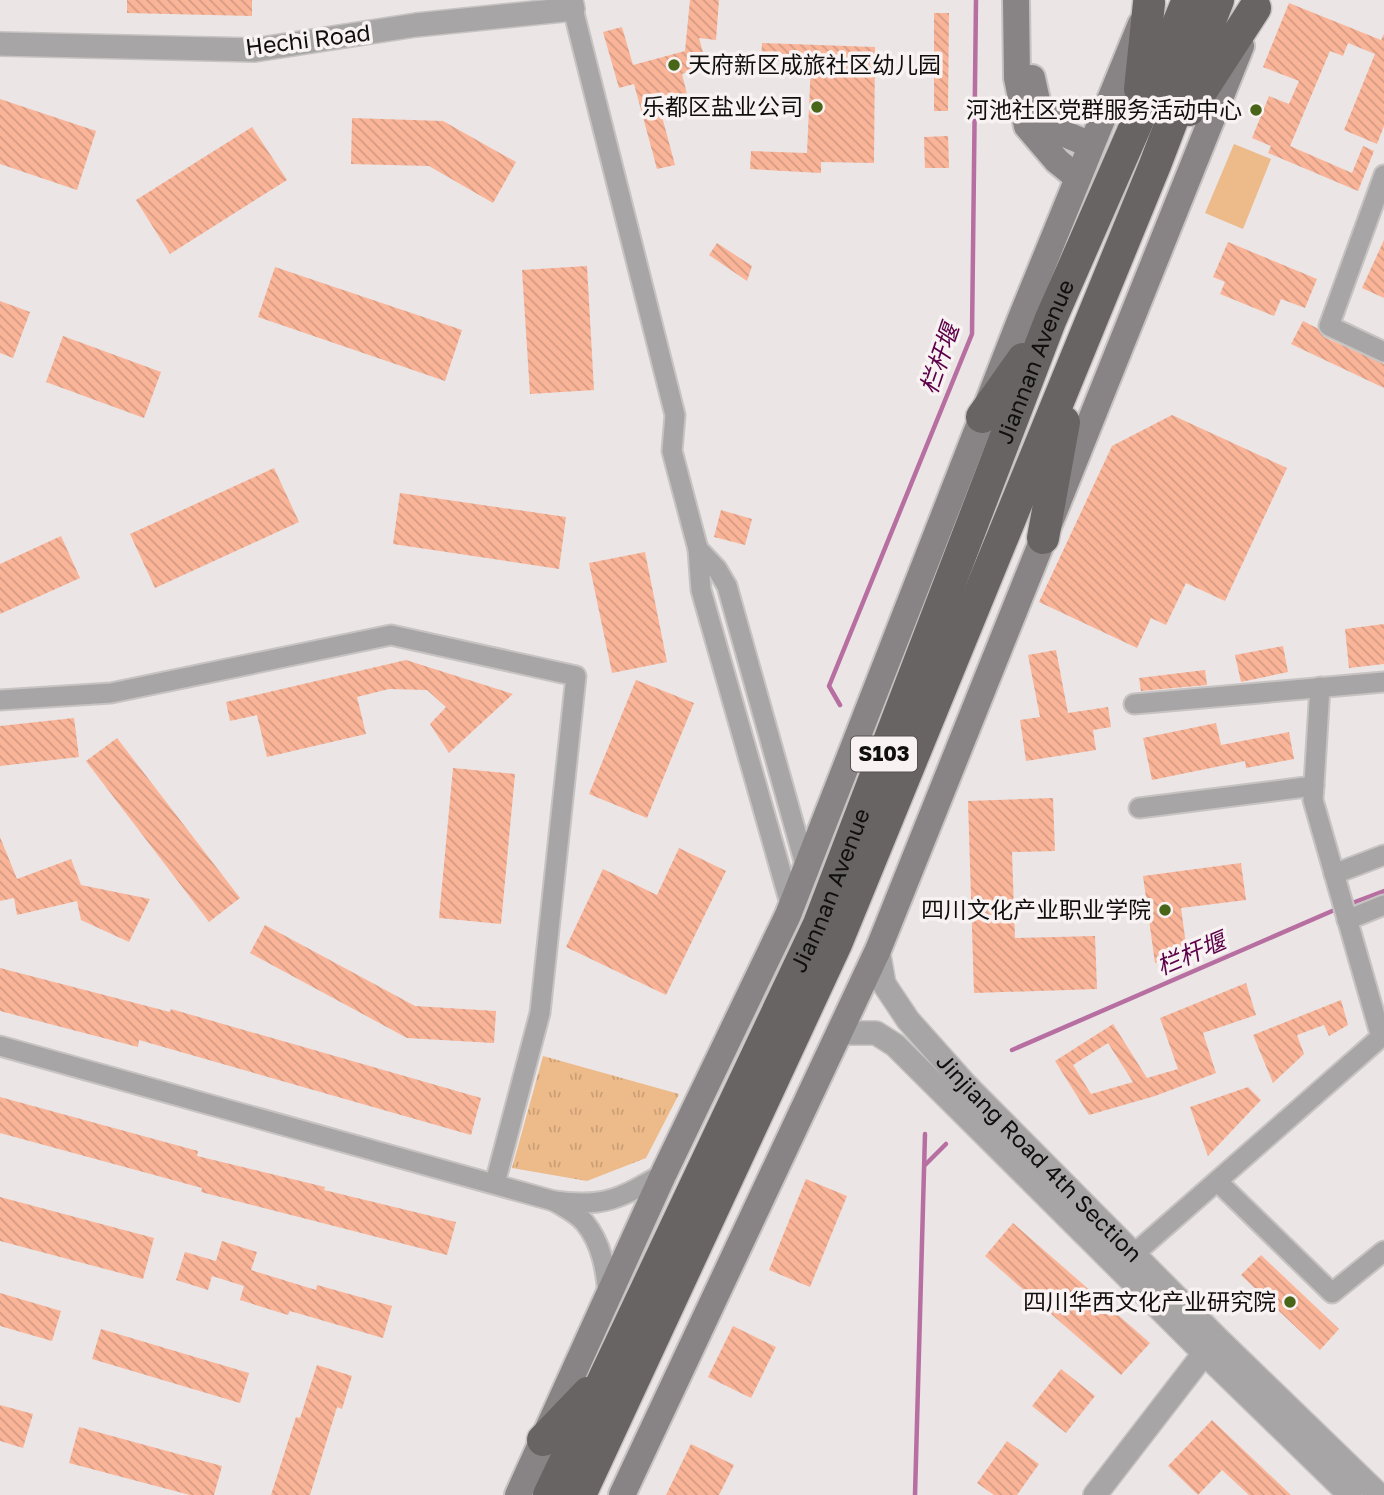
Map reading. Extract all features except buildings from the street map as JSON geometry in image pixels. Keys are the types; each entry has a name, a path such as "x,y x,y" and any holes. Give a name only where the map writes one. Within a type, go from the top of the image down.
{"highway":[{"name":"Jiannan Avenue","path":"549,1495 819,924 1050,321 1188,0"},
{"name":"Jiannan Avenue","path":"580,1495 779,1070 839,935 1155,165 1218,0"},
{"path":"1135,127 1150,2"},
{"path":"1155,165 1256,4"},
{"path":"982,417 1050,321"},
{"path":"1044,538 1075,361"},
{"path":"544,1440 608,1372"}],"main road":[{"path":"1016,0 1017,78 1027,126 1057,161 1078,178"},
{"path":"1030,0 1030,69 1038,105 1060,132 1091,145"},
{"path":"518,1495 664,1172 791,907 982,417 1150,2"},
{"path":"622,1495 878,950 1256,4"}],"street":[{"name":"Hechi Road","path":"0,44 255,50 572,4"},
{"path":"572,4 675,415 672,451 698,549 701,590 791,907"},
{"path":"1384,175 1329,326 1384,352"},
{"path":"698,549 717,569 727,586 806,868"},
{"path":"0,700 111,693 391,635 576,676 540,1013 495,1183"},
{"path":"1134,704 1384,682"},
{"path":"1134,1254 1381,1037 1313,800 1320,687"},
{"path":"1139,808 1314,786"},
{"path":"1334,874 1384,855"},
{"path":"1347,918 1384,905"},
{"name":"Jinjiang Road 4th Section","path":"878,950 884,984 908,1020 965,1084 1134,1254 1211,1345 1350,1495"},
{"name":"Jinjiang Road 4th Section","path":"838,1032 876,1033 895,1045 1211,1345 1379,1495"},
{"path":"0,1046 554,1201 583,1205 609,1200 630,1193 664,1172"},
{"path":"1218,1182 1332,1293 1384,1251"},
{"path":"554,1201 584,1221 599,1247 607,1272 608,1296"},
{"path":"1096,1495 1211,1345"}],"green space":[{"path":"1234,144 1271,159 1243,229 1205,213"},
{"path":"543,1056 679,1094 646,1158 587,1181 512,1168"}],"waterway":[{"name":"栏杆堰","path":"840,705 829,686 972,334 976,0"},
{"name":"栏杆堰","path":"1347,905 1384,891"},
{"name":"栏杆堰","path":"1012,1050 1339,908"},
{"name":"栏杆堰","path":"915,1495 925,1134"},
{"name":"栏杆堰","path":"925,1165 946,1144"}],"place":[{"name":"天府新区成旅社区幼儿园","path":"674,65"},
{"name":"乐都区盐业公司","path":"817,107"},
{"name":"河池社区党群服务活动中心","path":"1256,110"},
{"name":"四川文化产业职业学院","path":"1165,910"},
{"name":"四川华西文化产业研究院","path":"1290,1302"}]}
